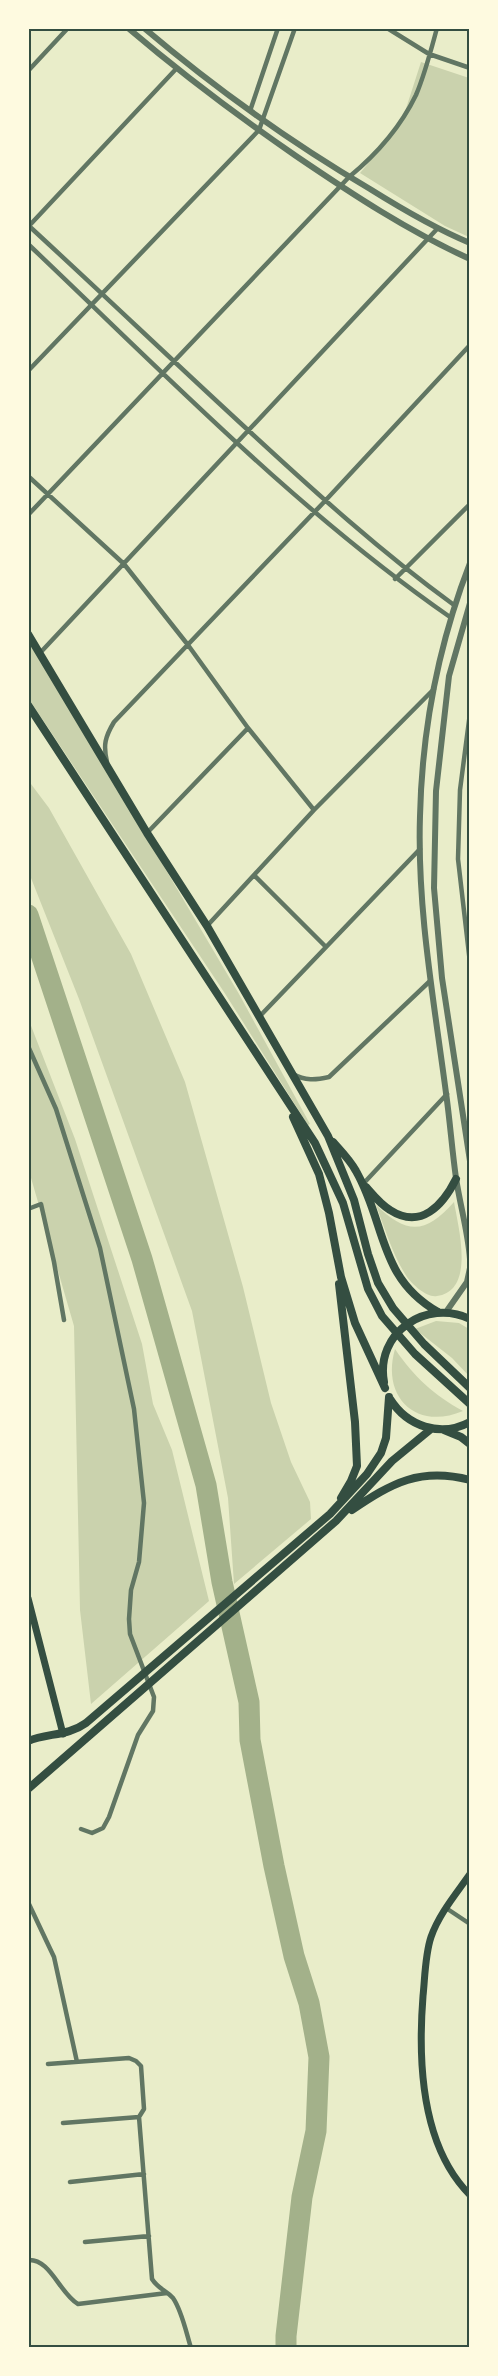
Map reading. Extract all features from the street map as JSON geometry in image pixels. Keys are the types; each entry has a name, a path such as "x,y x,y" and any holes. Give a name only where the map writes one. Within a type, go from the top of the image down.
{"main road":[{"path":"28,634 147,833 207,926 327,1136 354,1200 378,1283 408,1328 470,1388"},
{"path":"28,705 315,1143 332,1177 368,1289 382,1316 407,1345 470,1404"},
{"path":"279,1089 319,1174 330,1213 336,1254 355,1422 357,1467 330,1514"},
{"path":"327,1136 345,1155 363,1184 398,1275 416,1297 442,1312 470,1319"},
{"path":"363,1184 390,1211 403,1216 416,1216 428,1213 441,1205 456,1179"},
{"path":"336,1254 355,1323 394,1407 411,1421 432,1429 454,1428 470,1422"},
{"path":"385,1388 383,1362 393,1337 402,1327 425,1314 442,1312"},
{"path":"28,1741 42,1736 63,1734 86,1723 330,1514 367,1474 381,1453 388,1421 388,1397"},
{"path":"28,1789 336,1521 392,1461 432,1429"},
{"path":"443,1429 470,1444"},
{"path":"336,1521 386,1487 408,1479 445,1476 470,1480"},
{"path":"28,1598 63,1734"},
{"path":"470,1874 446,1908 431,1937 425,1974 421,2066 427,2105 440,2150 459,2184 470,2195"}],"street":[{"path":"28,70 68,28"},
{"path":"128,28 176,69 341,187 427,239 470,258"},
{"path":"144,28 262,120 349,177 437,229 470,243"},
{"path":"250,112 278,28"},
{"path":"28,370 259,130 295,28"},
{"path":"387,28 429,54 470,68"},
{"path":"28,515 349,177 375,156 398,127 416,94 438,28"},
{"path":"176,69 29,226 325,501 404,569 454,605"},
{"path":"40,653 437,229"},
{"path":"28,244 164,374 315,512 394,579 450,617"},
{"path":"108,768 104,746 106,735 114,722 315,512 470,345"},
{"path":"28,476 124,564 188,645 248,728 314,810"},
{"path":"394,579 470,504"},
{"path":"470,563 450,617 434,689 420,815 420,849 430,981 447,1094 456,1179 470,1259"},
{"path":"469,608 449,676 436,791 434,888 442,978 470,1161"},
{"path":"207,926 314,810 434,689"},
{"path":"470,713 460,790 458,859 470,963"},
{"path":"147,833 248,728"},
{"path":"259,1017 420,849"},
{"path":"254,874 326,947"},
{"path":"291,1073 300,1078 316,1080 329,1077 430,981"},
{"path":"28,1046 56,1109 100,1248 134,1409 144,1503 139,1562 131,1590 129,1619 130,1634 154,1696 153,1711 138,1735 117,1796 103,1828 92,1833 81,1829"},
{"path":"363,1184 447,1094"},
{"path":"28,1209 41,1204 64,1320"},
{"path":"442,1312 467,1282 470,1268"},
{"path":"28,1902 54,1957 77,2062"},
{"path":"446,1908 470,1924"},
{"path":"48,2064 129,2058 141,2066 144,2109 139,2117 152,2279 158,2288 169,2293 175,2301 191,2348"},
{"path":"63,2123 139,2117"},
{"path":"70,2182 144,2174"},
{"path":"85,2242 148,2236"},
{"path":"28,2260 40,2262 49,2269 66,2296 78,2304 169,2293"}],"green space":[{"path":"421,62 469,78 469,237 445,226 360,173 401,124"},
{"path":"28,640 239,994 310,1124 308,1125 224,992 29,699"},
{"path":"28,780 49,808 131,954 185,1082 243,1287 271,1403 291,1462 310,1502 311,1519 234,1584 228,1498 192,1311 79,999 29,873"},
{"path":"28,1018 75,1139 142,1344 153,1404 172,1450 209,1601 91,1704 80,1610 74,1326 29,1171"},
{"path":"454,1202 461,1241 461,1270 457,1283 449,1292 433,1296 420,1290 407,1277 393,1251 376,1205 397,1222 416,1227 434,1220"},
{"path":"436,1321 459,1323 469,1329 469,1376 452,1358 415,1329"},
{"path":"395,1349 425,1385 463,1411 446,1416 431,1416 417,1413 406,1405 398,1395 393,1382 392,1366"}],"waterway":[{"path":"28,915 142,1259 206,1485 222,1582 249,1702 250,1740 274,1866 294,1956 309,2003 319,2057 316,2131 302,2197 286,2348"}]}
